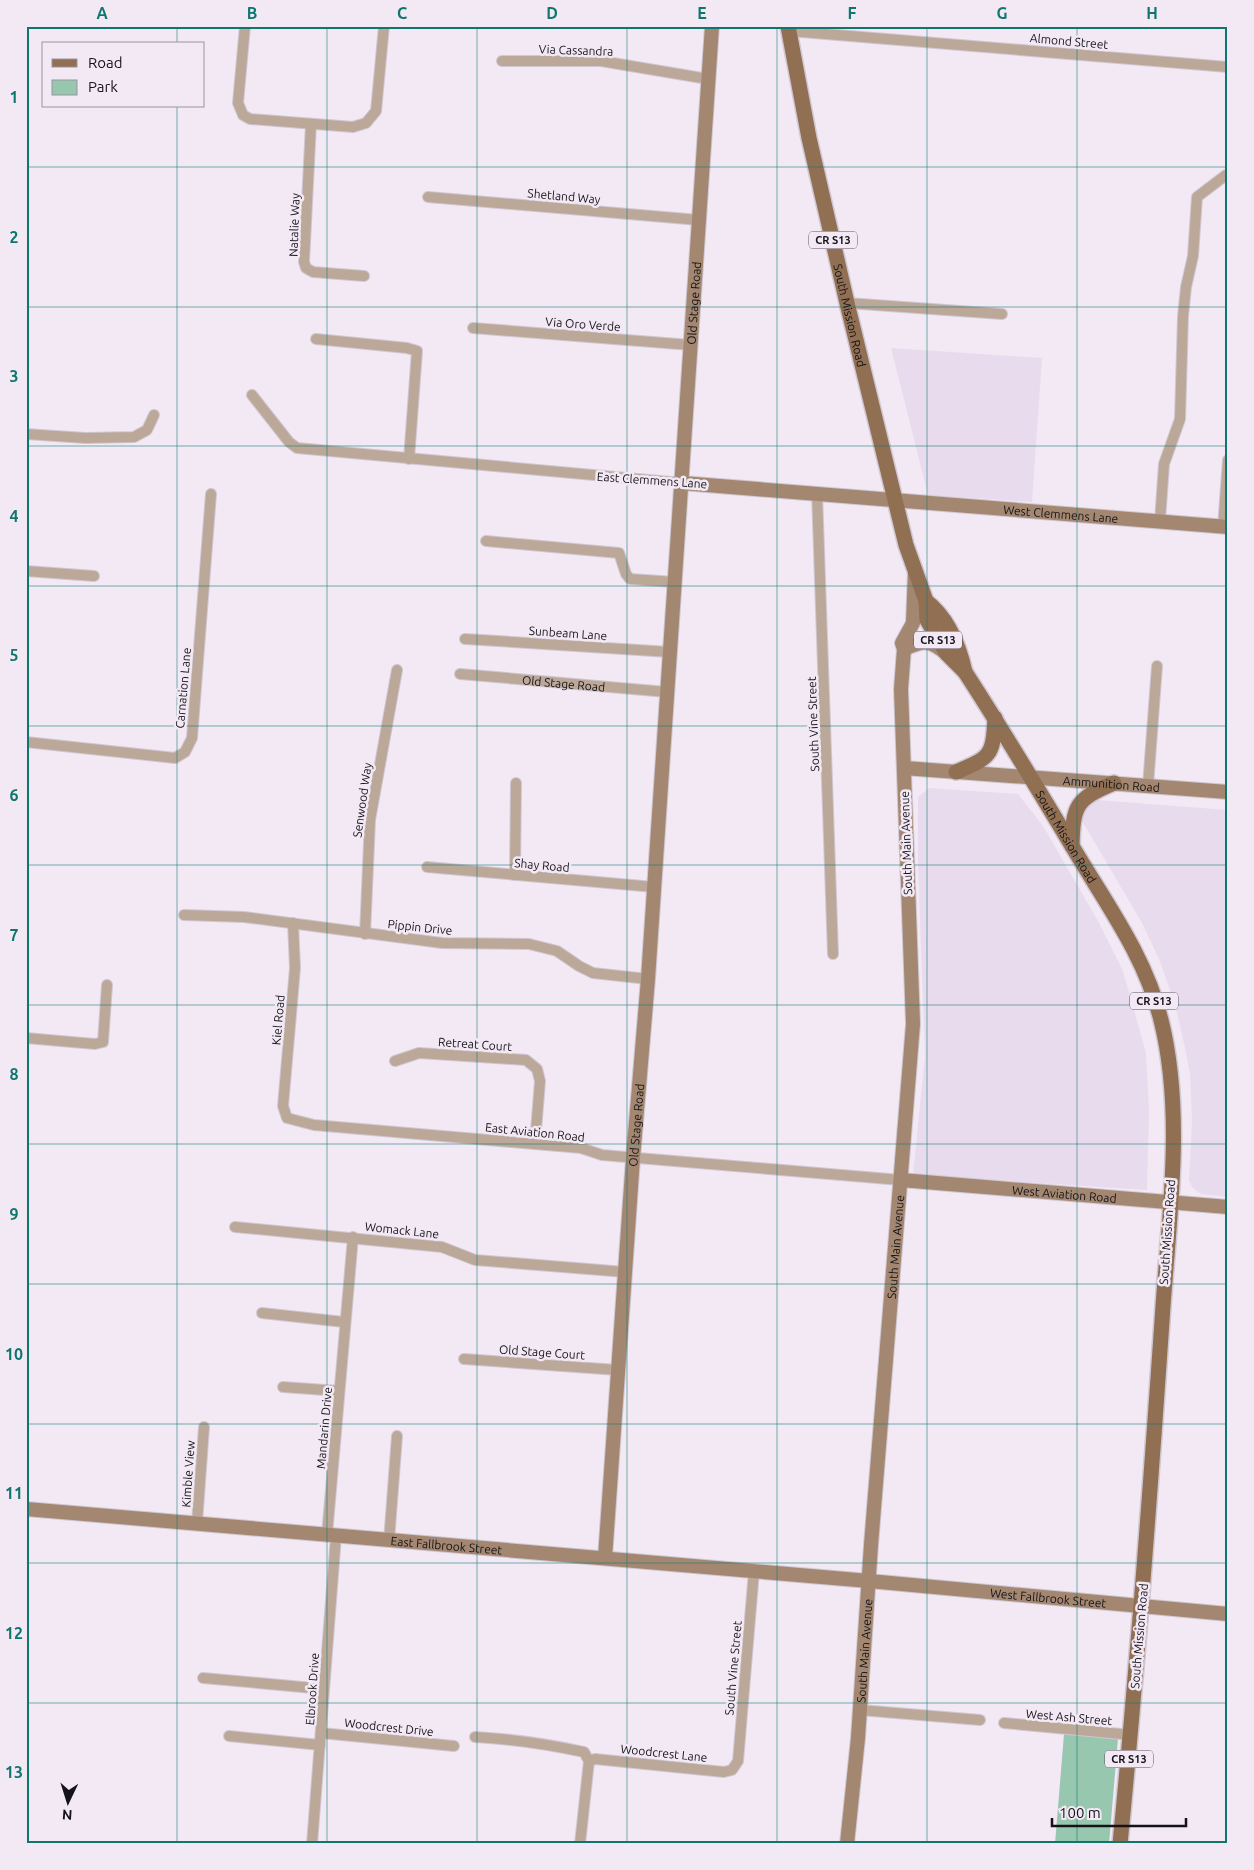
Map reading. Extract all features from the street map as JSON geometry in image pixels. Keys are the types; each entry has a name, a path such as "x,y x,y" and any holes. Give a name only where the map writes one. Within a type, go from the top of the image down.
{"main road":[{"name":"Old Stage Road","path":"605,1558 633,1158 648,979 712,26"},
{"name":"South Mission Road","path":"788,29 809,138 847,304 914,571 926,601 926,620 947,654 965,672 995,718 1130,941 1144,970 1161,1020 1172,1088 1170,1201 1132,1735 1120,1844"},
{"name":"East Clemmens Lane","path":"682,483 895,499"},
{"name":"West Clemmens Lane","path":"895,499 1225,527"},
{"name":"South Main Avenue","path":"847,1844 860,1710 913,1024 901,688 904,650 902,643 914,622 914,571"},
{"name":"South Mission Road","path":"926,601 940,612 960,649 965,672"},
{"path":"904,650 919,642 927,642 947,654"},
{"path":"956,772 984,758 990,752 993,742 995,718"},
{"name":"Ammunition Road","path":"904,768 1228,792"},
{"path":"1072,846 1073,825 1082,800 1114,783"},
{"name":"West Aviation Road","path":"901,1180 1228,1207"},
{"name":"East Fallbrook Street","path":"26,1509 869,1581"},
{"name":"West Fallbrook Street","path":"869,1581 1228,1614"}],"street":[{"path":"245,26 238,103 240,112 250,119 353,127 366,123 373,117 377,107 384,26"},
{"name":"Almond Street","path":"788,29 1228,67"},
{"name":"Via Cassandra","path":"502,61 601,61 708,79"},
{"name":"Natalie Way","path":"311,124 305,266 313,272 364,276"},
{"path":"1160,521 1164,464 1180,419 1183,316 1186,287 1193,256 1197,197 1226,175"},
{"name":"Shetland Way","path":"428,197 699,220"},
{"path":"847,304 1002,314"},
{"name":"Via Oro Verde","path":"473,328 691,345"},
{"path":"316,339 407,348 417,351 409,459"},
{"name":"East Clemmens Lane","path":"252,395 289,442 297,448 682,483"},
{"path":"26,434 85,438 134,437 147,430 154,415"},
{"path":"1225,527 1228,460"},
{"name":"South Vine Street","path":"817,493 833,954"},
{"name":"Carnation Lane","path":"26,742 175,758 185,752 192,738 212,494"},
{"path":"486,541 619,553 626,574 630,579 675,582"},
{"path":"26,571 94,576"},
{"name":"Sunbeam Lane","path":"465,639 670,652"},
{"path":"1148,786 1157,666"},
{"name":"Senwood Way","path":"365,934 370,820 397,670"},
{"name":"Old Stage Road","path":"460,674 667,692"},
{"path":"515,875 516,783"},
{"name":"Shay Road","path":"427,866 654,887"},
{"name":"Pippin Drive","path":"184,914 244,917 442,943 528,944 557,951 579,966 594,972 648,979"},
{"name":"Kiel Road","path":"287,1118 282,1106 295,968 293,923"},
{"path":"26,1038 95,1044 103,1042 107,985"},
{"name":"Retreat Court","path":"396,1061 419,1053 526,1060 537,1069 540,1081 535,1143"},
{"name":"East Aviation Road","path":"287,1118 314,1125 581,1148 602,1155 901,1180"},
{"name":"Womack Lane","path":"235,1227 442,1247 475,1260 625,1272"},
{"name":"Mandarin Drive","path":"331,1536 344,1322 353,1237"},
{"path":"262,1313 344,1322"},
{"name":"Old Stage Court","path":"464,1359 618,1370"},
{"path":"283,1386 340,1391"},
{"name":"Kimble View","path":"197,1523 204,1427"},
{"path":"389,1541 397,1436"},
{"name":"Elbrook Drive","path":"312,1844 324,1689 331,1536"},
{"name":"South Vine Street","path":"735,1766 738,1761 754,1571"},
{"path":"203,1678 324,1689"},
{"path":"860,1710 980,1720"},
{"name":"West Ash Street","path":"1004,1723 1132,1735"},
{"name":"Woodcrest Drive","path":"321,1733 454,1746"},
{"path":"229,1736 320,1745"},
{"path":"475,1737 517,1740 584,1752 588,1761 580,1844"},
{"name":"Woodcrest Lane","path":"588,1761 595,1759 724,1772 735,1766"}],"shaded area":[{"path":"891,348 1042,358 1032,502 928,495"},
{"path":"929,788 1018,794 1043,826 1098,921 1123,971 1146,1053 1149,1111 1147,1190 913,1175 925,1055 918,867 918,797"},
{"path":"1097,800 1228,810 1228,1197 1201,1194 1193,1188 1189,1181 1192,1121 1190,1073 1175,1004 1159,959 1142,923 1081,819 1092,802"}],"green space":[{"path":"1064,1734 1118,1738 1109,1844 1055,1844"}]}
